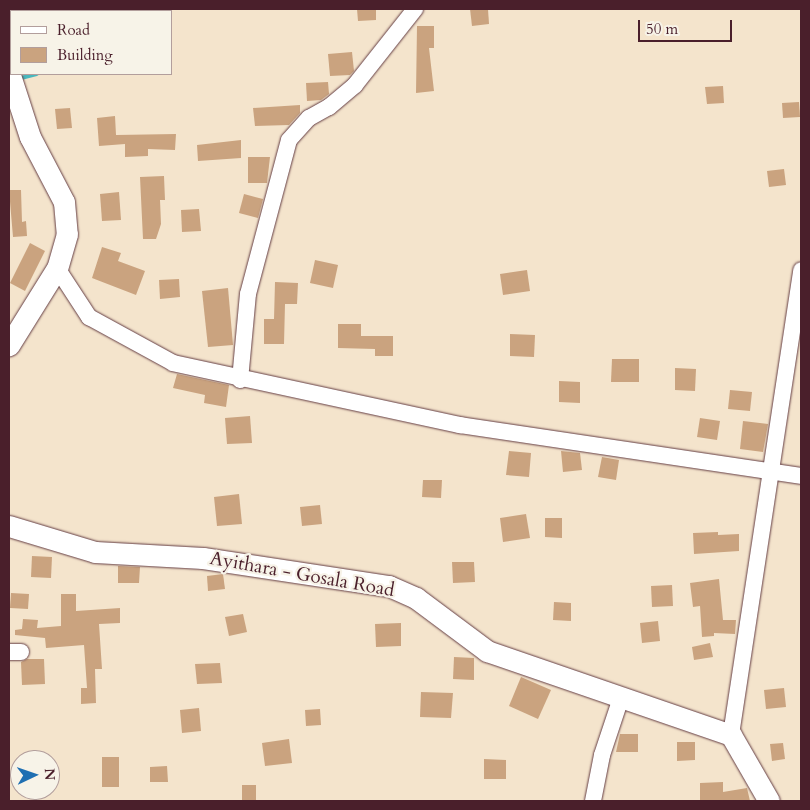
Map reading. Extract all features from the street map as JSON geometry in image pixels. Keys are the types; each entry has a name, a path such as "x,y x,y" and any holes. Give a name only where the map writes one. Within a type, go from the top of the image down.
{"main road":[{"path":"9,72 30,137 64,202 67,234 57,268 9,345"},
{"name":"Ayithara - Gosala Road","path":"9,526 95,552 203,558 389,586 416,598 488,651 732,736"},
{"path":"732,736 768,801"}],"street":[{"path":"240,380 248,294 289,140 308,118 329,107 355,85 415,9"},
{"path":"57,268 89,317 173,363 240,380 460,425 801,476"},
{"path":"732,736 801,270"},
{"path":"593,801 602,754 621,698"}],"building":[{"path":"357,9 376,9 376,20 358,21"},
{"path":"470,9 488,9 489,24 472,26"},
{"path":"417,26 434,26 434,48 429,48 434,91 416,93"},
{"path":"352,52 354,71 350,75 330,76 328,54"},
{"path":"328,82 329,94 321,100 307,101 306,83"},
{"path":"723,86 724,103 707,104 705,87"},
{"path":"799,102 800,117 783,118 782,103"},
{"path":"300,105 300,113 289,125 255,126 253,108"},
{"path":"70,108 72,128 57,129 55,109"},
{"path":"115,116 116,135 176,134 175,150 148,149 148,156 125,157 125,144 99,146 97,118"},
{"path":"241,140 241,158 198,161 197,145"},
{"path":"248,157 270,157 267,183 248,183"},
{"path":"784,169 786,185 769,187 767,171"},
{"path":"164,176 165,200 160,200 161,224 156,239 143,239 140,177"},
{"path":"9,190 21,190 22,222 26,221 27,236 13,237"},
{"path":"119,192 121,220 102,221 100,194"},
{"path":"244,194 263,199 258,218 239,213"},
{"path":"199,209 201,231 182,232 181,210"},
{"path":"30,243 45,251 25,291 10,283"},
{"path":"102,247 121,253 118,261 145,271 136,295 92,278"},
{"path":"315,260 338,265 333,288 310,283"},
{"path":"527,270 530,291 503,295 500,274"},
{"path":"179,279 180,297 160,299 159,280"},
{"path":"275,282 298,283 297,304 285,304 284,344 264,344 264,319 274,319"},
{"path":"228,288 233,345 208,347 202,291"},
{"path":"338,324 361,324 361,336 393,336 393,356 375,356 375,349 338,348"},
{"path":"510,334 535,335 534,357 510,356"},
{"path":"612,359 639,359 639,382 611,382"},
{"path":"675,368 696,369 695,391 675,390"},
{"path":"177,374 229,385 226,407 204,403 205,395 173,388"},
{"path":"559,381 580,382 580,403 559,402"},
{"path":"730,390 752,392 750,411 728,409"},
{"path":"250,416 252,443 227,444 225,418"},
{"path":"700,418 720,421 717,440 697,437"},
{"path":"743,421 768,424 763,452 740,449"},
{"path":"509,451 531,453 529,477 506,475"},
{"path":"561,451 580,453 582,470 563,472"},
{"path":"602,457 619,460 616,480 598,477"},
{"path":"423,480 442,480 441,498 422,497"},
{"path":"239,494 242,524 217,526 214,497"},
{"path":"320,505 322,524 302,526 300,507"},
{"path":"526,514 530,538 503,542 500,518"},
{"path":"545,518 562,518 562,538 545,537"},
{"path":"718,532 718,535 739,534 739,551 694,554 693,533"},
{"path":"32,556 52,557 51,578 31,577"},
{"path":"452,562 474,562 475,582 453,583"},
{"path":"118,566 140,567 139,583 118,583"},
{"path":"223,574 225,589 208,591 207,576"},
{"path":"719,579 723,620 736,620 735,634 714,633 714,636 702,637 700,606 693,607 690,583"},
{"path":"672,585 673,606 652,607 651,586"},
{"path":"11,593 29,594 28,609 10,608"},
{"path":"61,594 76,594 76,611 120,608 120,623 99,624 102,669 95,669 96,703 81,704 81,688 87,688 84,645 46,648 45,638 15,635 15,630 22,629 23,619 38,620 37,628 61,626"},
{"path":"554,602 571,603 571,621 553,620"},
{"path":"243,614 247,632 229,636 225,617"},
{"path":"658,621 660,641 642,643 640,623"},
{"path":"401,623 401,646 376,647 375,624"},
{"path":"710,643 713,657 694,660 692,647"},
{"path":"454,657 474,658 474,680 453,679"},
{"path":"27,659 44,659 45,684 22,685 21,662"},
{"path":"220,663 222,683 197,684 195,664"},
{"path":"521,677 551,690 538,719 509,706"},
{"path":"784,688 786,707 766,709 764,690"},
{"path":"421,692 453,693 451,718 420,717"},
{"path":"199,708 201,731 182,733 180,710"},
{"path":"320,709 321,725 306,726 305,710"},
{"path":"620,734 638,734 638,752 616,752"},
{"path":"289,739 292,763 265,766 262,743"},
{"path":"677,742 695,742 695,760 677,761"},
{"path":"783,743 785,759 772,761 770,744"},
{"path":"102,757 119,757 119,787 102,787"},
{"path":"484,759 506,760 506,779 484,779"},
{"path":"167,766 168,782 150,782 150,767"},
{"path":"723,782 723,792 747,788 750,801 700,801 700,783"},
{"path":"242,785 256,785 256,801 242,801"}],"waterway":[{"path":"21,78 33,75"}]}
